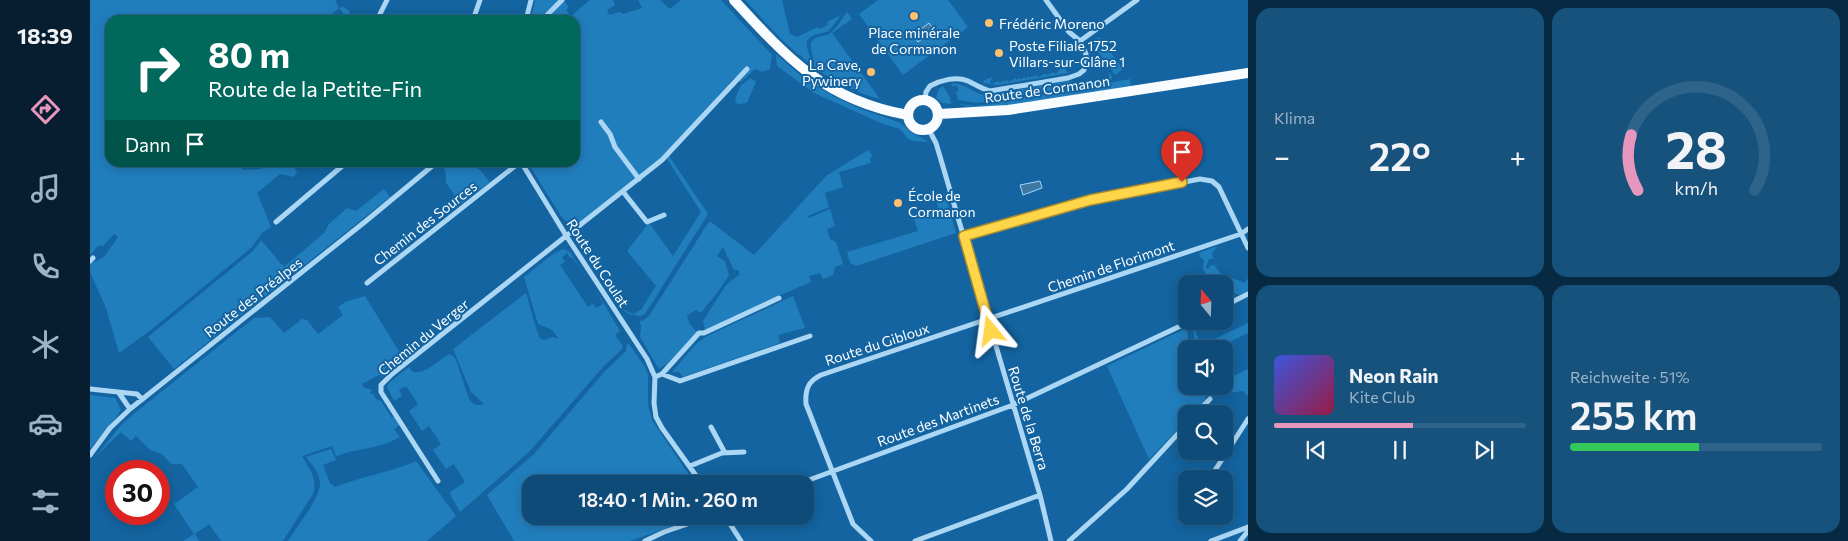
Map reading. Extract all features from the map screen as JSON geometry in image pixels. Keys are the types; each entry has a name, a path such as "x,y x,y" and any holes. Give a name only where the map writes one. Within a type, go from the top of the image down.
{"main road":[{"path":"734,0 776,45 811,76 873,108 908,115"},
{"name":"Route de Cormanon","path":"939,114 1008,110 1248,74"},
{"path":"925,100 935,105 939,114 935,125 929,130 921,131 912,126 908,110 914,103 925,100"}],"street":[{"path":"380,15 387,0"},
{"path":"475,15 480,0"},
{"path":"528,15 532,0"},
{"path":"547,15 562,0"},
{"path":"925,100 926,92 930,86 952,79 966,80 982,89 990,91 1068,78 1084,70 1086,58 1080,41 1069,32 1046,0"},
{"path":"1080,41 1137,0"},
{"path":"567,237 668,156 747,69"},
{"path":"600,122 610,134 615,147 639,179"},
{"name":"Route de la Berra","path":"929,130 936,143 964,236 1040,495 1051,541"},
{"path":"276,222 341,167"},
{"name":"Route des Préalpes","path":"90,455 110,428 130,409 366,222 431,167"},
{"name":"Chemin des Sources","path":"367,283 515,167"},
{"name":"Route du Coulat","path":"524,167 567,237 647,359 654,377"},
{"path":"964,236 1090,200 1200,179 1212,181 1219,186 1248,248"},
{"path":"624,193 647,222 664,215"},
{"name":"Chemin de Florimont","path":"987,319 1241,234 1248,229"},
{"name":"Chemin du Verger","path":"438,480 381,392 381,385 392,374 567,237"},
{"path":"1233,302 1248,294"},
{"path":"696,475 656,417 654,377 662,374 699,333 704,333 779,298"},
{"name":"Route du Gibloux","path":"831,472 806,404 805,393 812,379 821,374 987,319"},
{"name":"Route des Martinets","path":"814,478 1013,404 1178,327"},
{"path":"662,374 680,382 810,336"},
{"path":"90,389 137,394 142,399"},
{"path":"121,393 130,409"},
{"path":"1204,405 1210,398"},
{"path":"1215,470 1248,419"},
{"path":"711,427 725,453"},
{"path":"1069,541 1127,489 1178,434"},
{"path":"690,466 725,453 744,452"},
{"path":"831,472 852,524 871,541"},
{"path":"915,541 1040,495"},
{"path":"645,541 684,525"},
{"path":"731,525 741,541"},
{"path":"1211,541 1248,529"},
{"path":"1240,541 1248,529"}],"shaded area":[{"path":"90,0 335,0 339,8 331,15 105,15 105,167 241,167 243,170 261,169 264,167 294,167 297,172 294,177 280,174 257,193 271,227 262,233 251,248 151,330 119,353 106,308 90,272 90,264 104,257 118,237 114,234 103,246 98,246 90,255"},
{"path":"535,0 560,0 543,15 532,15"},
{"path":"590,0 613,0 615,5 607,10 609,15 620,12 623,14 642,8 638,0 660,0 670,9 681,0 721,0 772,55 770,69 762,72 755,69 741,82 734,78 665,156 578,224 568,222 561,216 530,167 580,167 580,15 572,15"},
{"path":"745,0 782,0 790,34 797,37 818,27 819,29 828,25 827,22 841,15 828,31 811,36 807,41 811,65 781,39"},
{"path":"878,0 948,0 968,27 903,75 859,14"},
{"path":"564,1 569,7 566,10 570,15 549,15"},
{"path":"344,7 349,11 350,15 345,15 339,8"},
{"path":"847,12 852,19 832,33 880,99 862,94 814,67 811,48 812,41 832,32"},
{"path":"929,23 934,30 918,42 913,35"},
{"path":"1099,37 1123,69 1115,75 1091,42"},
{"path":"776,54 801,76 833,96 861,109 901,123 911,132 929,142 913,141 907,138 900,129 883,124 814,93 777,66"},
{"path":"1063,66 1068,73 997,85 984,83 983,81 993,77 990,82 992,84 998,81 1000,83 1002,81 1005,82 1006,80 1009,82 1015,78 1017,80 1024,77 1026,79 1028,76 1030,78 1036,75 1038,77 1053,72 1056,74"},
{"path":"1109,72 1112,77 1111,80 977,103 958,100 956,92 959,90 956,85 953,87 951,84 960,84 978,93 987,95 1070,81 1071,85 1109,79"},
{"path":"751,78 756,82 747,103 737,104 735,99 741,85"},
{"path":"1130,79 1131,86 1042,101 992,107 972,107 959,104 977,106"},
{"path":"943,86 950,97 951,104 942,103 936,98 939,89"},
{"path":"868,150 873,156 870,158 871,163 839,172 843,187 825,193 829,207 808,216 809,218 830,209 835,226 827,229 830,239 836,242 843,264 835,267 833,275 823,279 820,273 809,276 811,282 705,331 703,321 726,285 739,275 739,270 734,270 723,247 717,256 725,261 729,275 701,313 696,310 687,316 689,323 697,332 668,363 659,369 640,337 641,326 639,321 649,316 708,223 711,222 754,255 826,176"},
{"path":"669,156 708,214 645,314 640,316 629,314 621,308 633,314 641,310 656,286 627,251 649,223 673,256 701,212 667,159"},
{"path":"474,167 480,170 490,182 461,204 446,183 444,168"},
{"path":"1040,181 1042,188 1023,195 1020,185"},
{"path":"384,189 390,197 174,369 148,337 253,251 261,240 284,267 324,233 329,224 347,208 356,211"},
{"path":"945,194 956,233 856,266 850,263 847,252 918,231 914,219 939,211 935,197"},
{"path":"1217,247 1212,253 1213,259 1209,259 1206,267 1208,269 1214,265 1222,275 1206,275 1203,269 1204,260 1199,253"},
{"path":"563,249 570,252 590,282 567,253 562,257 565,262 560,265 588,307 593,304 596,308 603,304 594,287 620,331 615,335 623,346 622,349 603,367 530,451 460,512 450,492 465,482 454,464 446,469 433,450 441,444 429,426 422,431 409,411 418,404 406,386 399,390 402,396 394,401 387,387 389,383 409,367 413,372 423,371 449,354 456,360 469,399 475,404 484,404 471,392 453,349 526,293 541,339 544,340 552,337 559,339 552,330 538,324 524,277 553,254"},
{"path":"1233,278 1245,283 1248,278 1248,292 1239,295 1233,292"},
{"path":"365,296 403,358 385,369 386,374 382,377 379,375 362,384 364,388 373,390 370,394 373,393 376,399 381,401 392,418 395,415 400,425 394,429 400,437 384,444 336,456 332,446 302,456 314,478 313,494 283,541 221,541 209,524 195,534 199,541 183,541 194,534 174,504 198,487 182,464 171,464 170,460 167,460 162,454 150,450 136,436 131,441 121,432 95,457 122,424 254,318 270,317 284,333 302,319 307,320 318,334 343,315 338,307 345,302"},
{"path":"793,296 805,328 778,335 780,343 683,377 679,372 672,372 697,343 707,336"},
{"path":"1248,323 1248,333 1233,340 1212,340"},
{"path":"1183,330 1187,330 1188,340 1178,340 1178,395 1205,395 1206,400 1201,405 1178,405 1178,429 1149,459 1107,366"},
{"path":"1194,330 1200,340 1194,340"},
{"path":"627,344 629,344 645,367 648,375 648,404 652,420 689,475 522,475 522,525 676,525 630,541 514,541 487,495 534,454 605,371 626,351"},
{"path":"1248,369 1248,396 1243,391 1233,392 1233,376"},
{"path":"90,395 115,398 121,409 90,449"},
{"path":"331,449 336,460 323,465 330,483 335,487 396,469 416,461 456,516 427,541 288,541 313,503 320,488 318,474 306,457"}],"place":[{"name":"Place minérale de Cormanon","path":"914,16"},
{"name":"Frédéric Moreno","path":"989,23"},
{"name":"Poste Filiale 1752 Villars-sur-Glâne 1","path":"999,53"},
{"name":"La Cave, Pywinery","path":"871,72"},
{"name":"École de Cormanon","path":"898,203"}],"route":[{"path":"991,331 964,236 1090,200 1182,182"}]}
